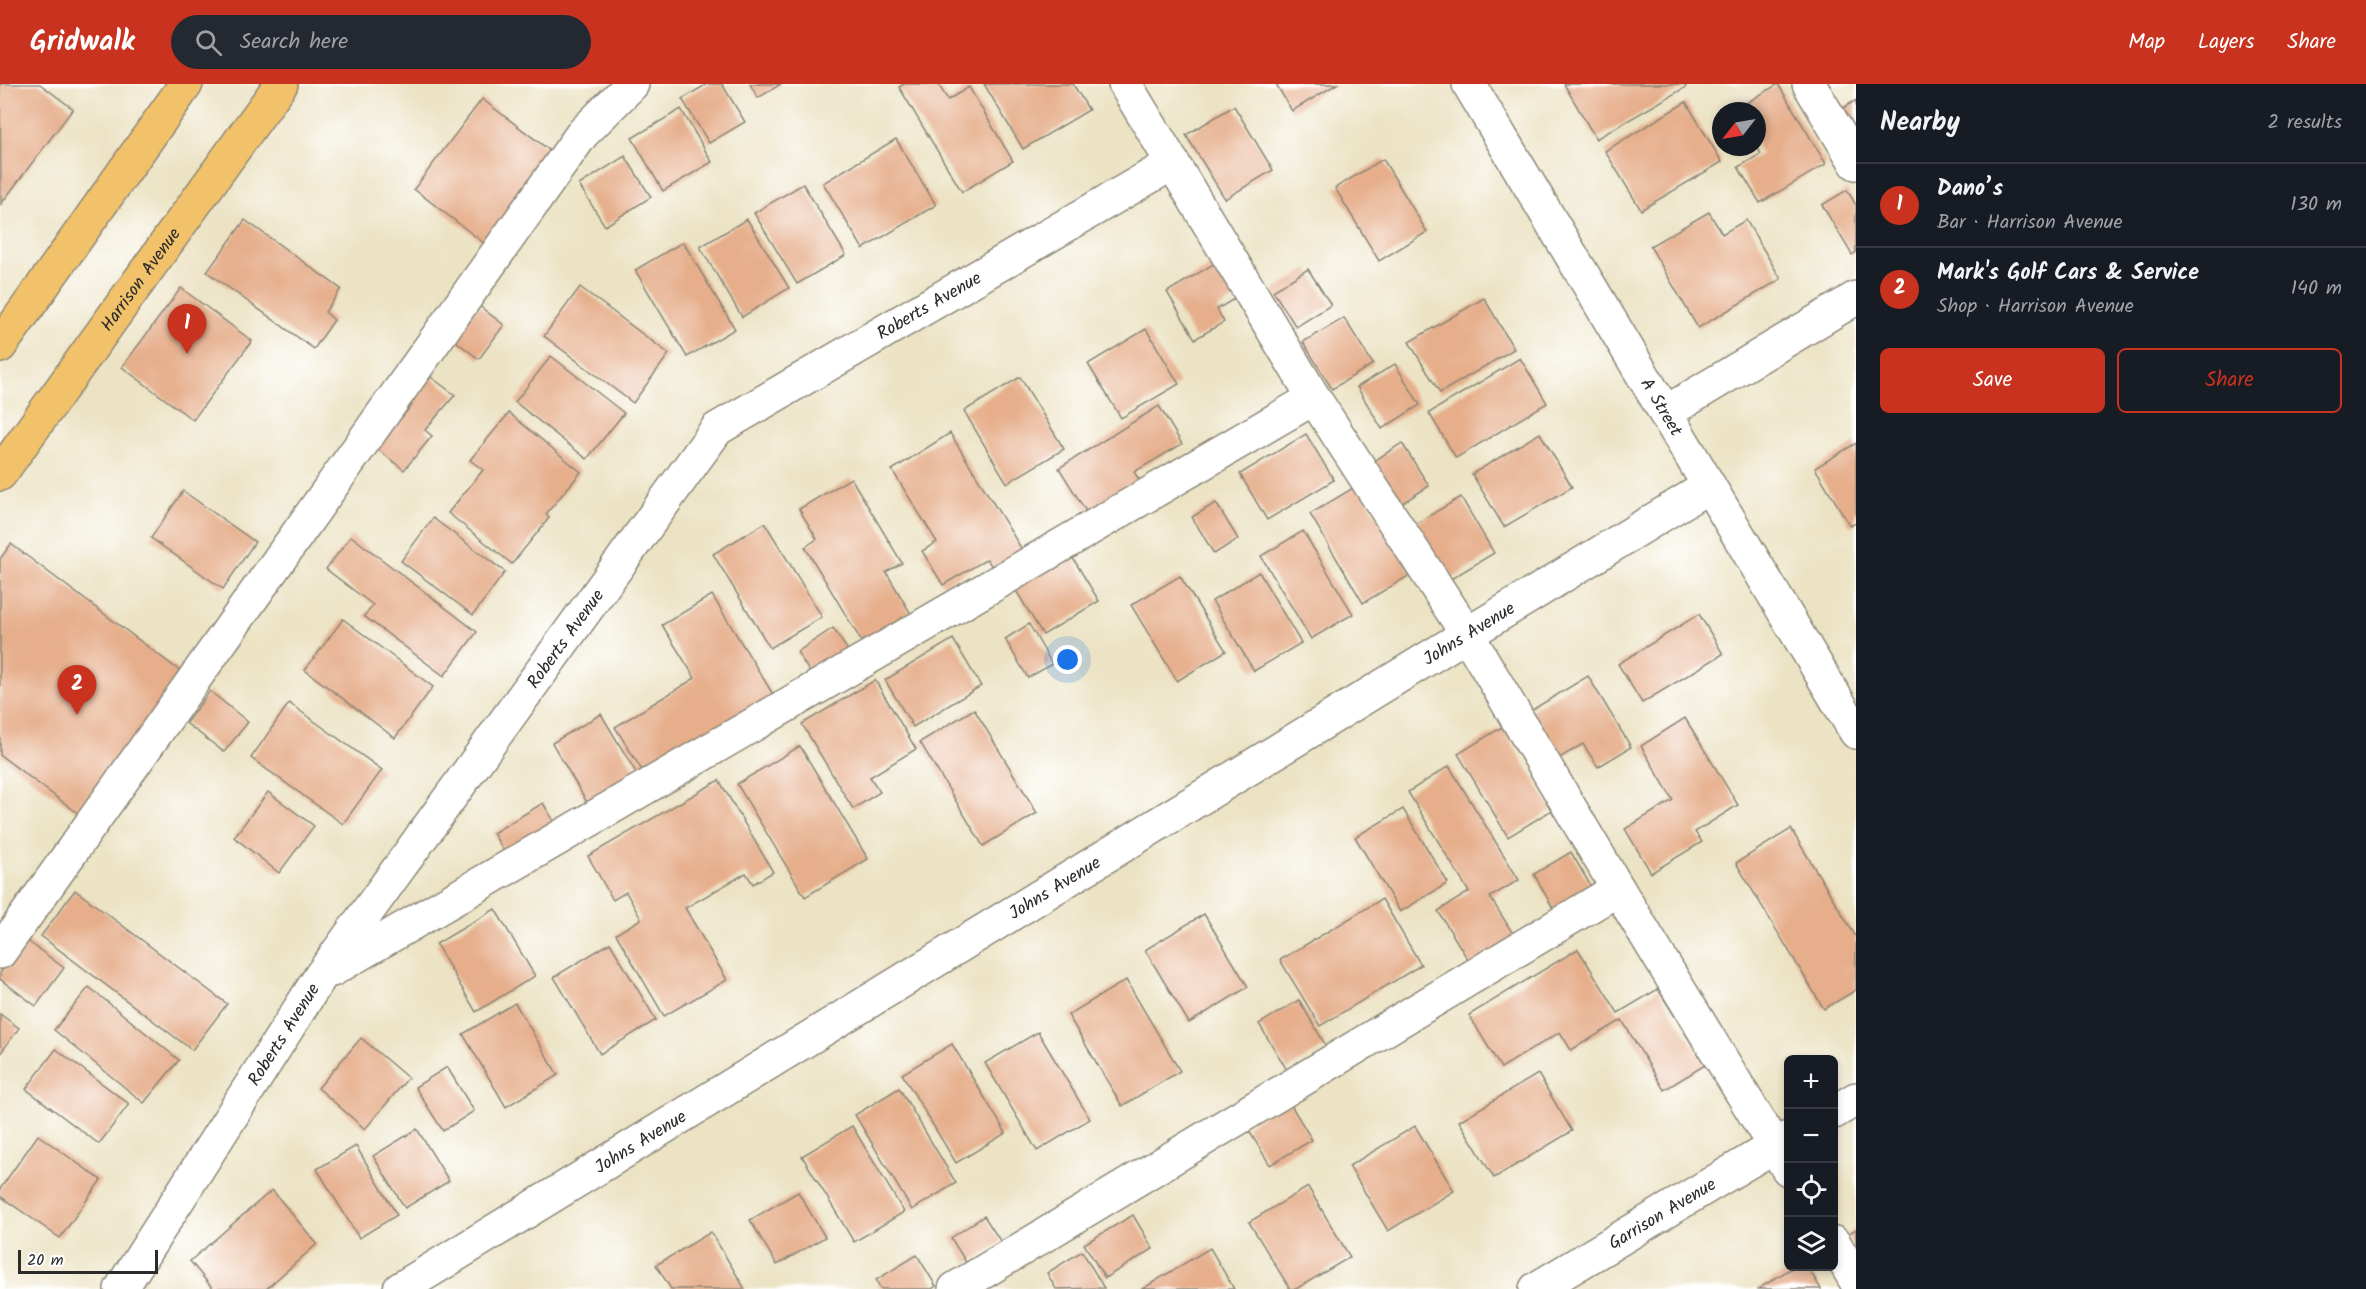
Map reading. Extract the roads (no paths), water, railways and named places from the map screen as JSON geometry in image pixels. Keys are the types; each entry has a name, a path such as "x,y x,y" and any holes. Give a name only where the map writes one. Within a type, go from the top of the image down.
{"main road":[{"path":"0,346 186,84"},
{"name":"Harrison Avenue","path":"0,474 281,84"}],"street":[{"path":"0,952 582,134 632,84"},
{"path":"1125,84 1314,398 1467,634 1618,890 1784,1151"},
{"name":"A Street","path":"1468,84 1856,732"},
{"path":"1809,84 1856,164"},
{"name":"Roberts Avenue","path":"121,1289 320,977 717,429 1173,163"},
{"path":"1665,413 1856,298"},
{"path":"320,977 1314,398"},
{"name":"Johns Avenue","path":"400,1289 1709,486"},
{"path":"955,1289 1618,890"},
{"path":"1838,1109 1856,1099"},
{"name":"Garrison Avenue","path":"1536,1289 1784,1151"},
{"path":"1838,1251 1856,1281"}],"place":[{"name":"Dano’s","path":"187,354"},
{"name":"Mark's Golf Cars & Service","path":"77,715"}]}
